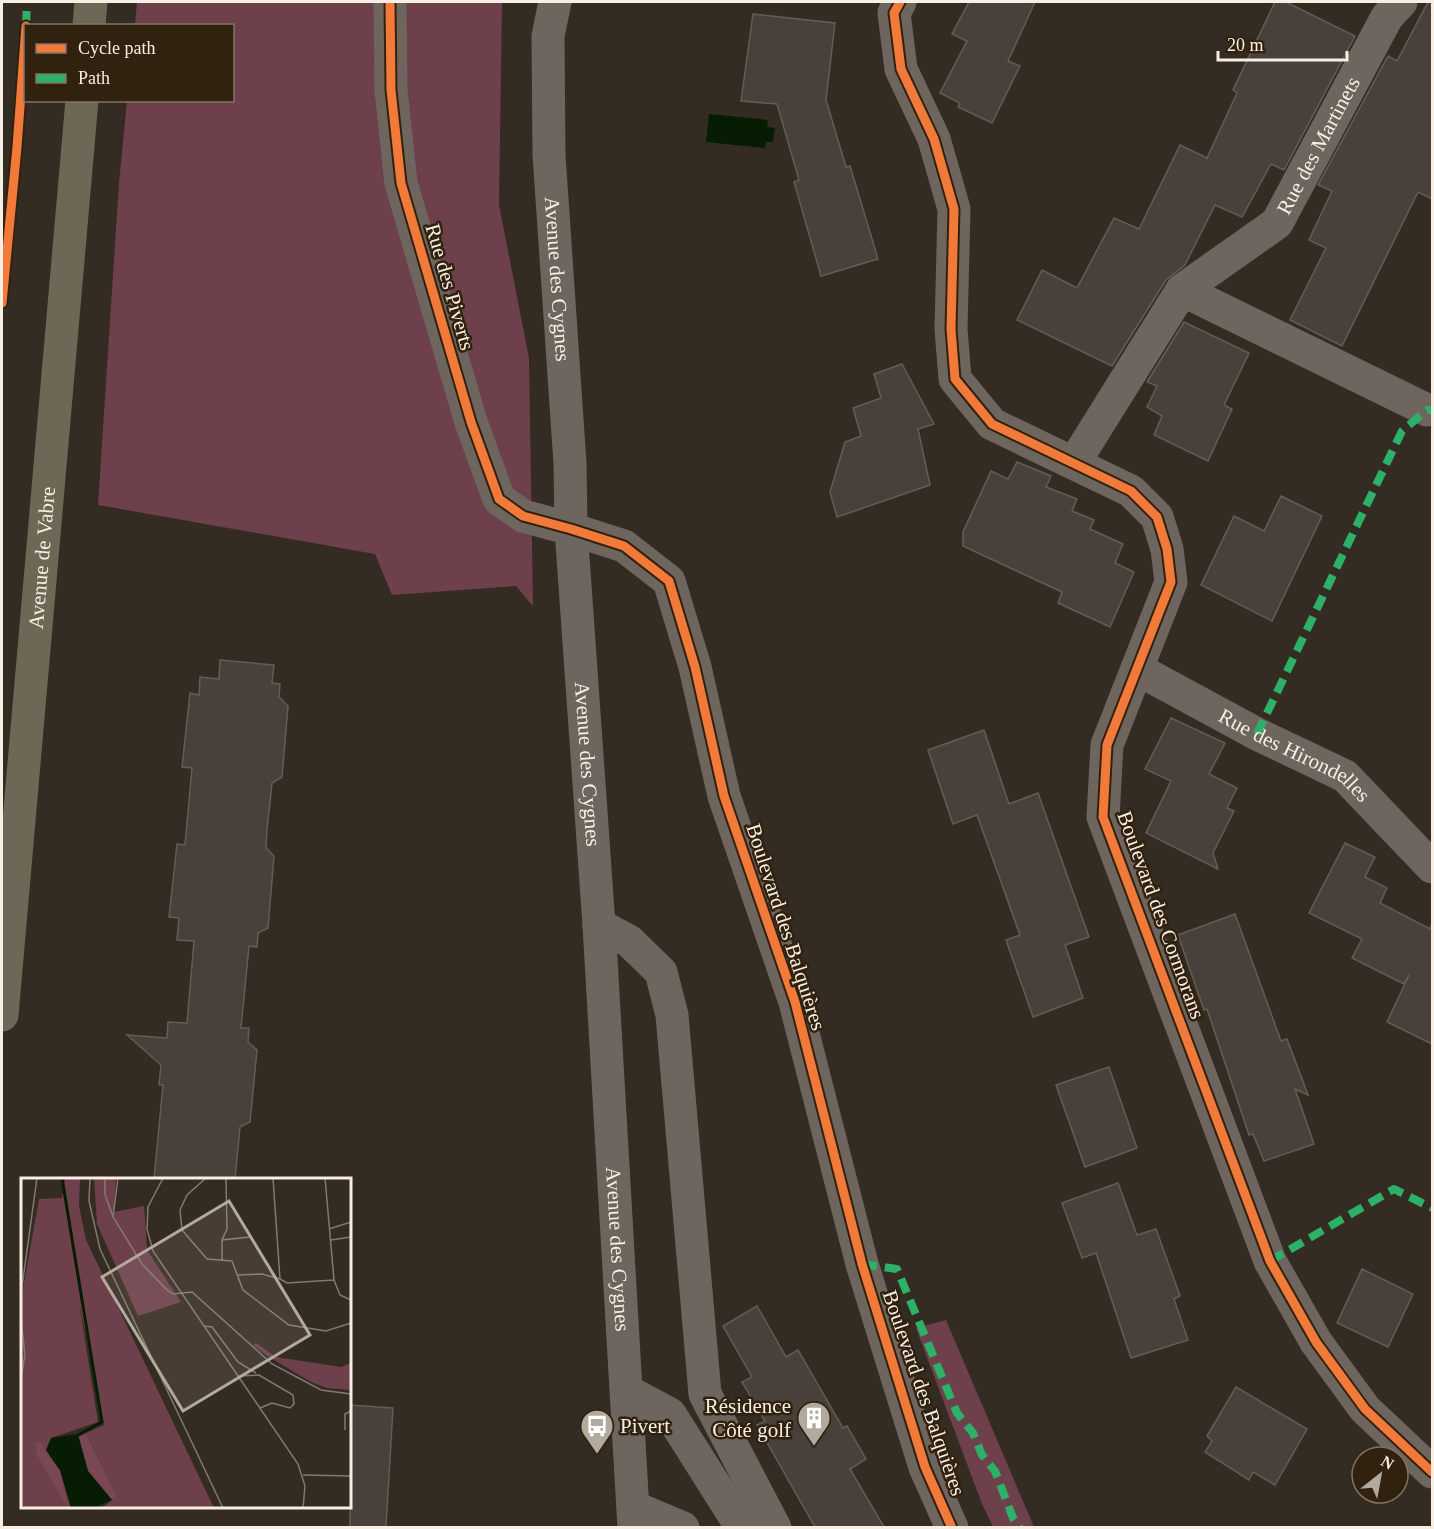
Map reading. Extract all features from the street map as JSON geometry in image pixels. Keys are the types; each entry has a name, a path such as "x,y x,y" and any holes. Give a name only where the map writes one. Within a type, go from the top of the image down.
{"main road":[{"path":"89,24 91,2"},
{"name":"Avenue de Vabre","path":"2,1016 82,102"}],"street":[{"name":"Rue des Piverts","path":"390,2 391,90 401,183 471,422 499,499 523,516 572,529"},
{"name":"Avenue des Cygnes","path":"555,2 548,36 549,155 599,925 634,1517"},
{"name":"Boulevard des Cormorans","path":"900,2 894,13 901,69 934,139 954,209 951,329 955,379 992,424 1131,491 1157,517 1167,549 1171,582 1107,745 1103,817 1270,1261 1316,1341 1365,1409 1432,1472"},
{"name":"Rue des Martinets","path":"1074,464 1182,290 1277,223 1387,17 1401,2"},
{"path":"1182,290 1427,410"},
{"name":"Boulevard des Balquières","path":"572,529 624,546 669,581 695,667 724,796 795,1002 862,1264 925,1467 952,1527"},
{"name":"Rue des Hirondelles","path":"1137,669 1257,734 1345,776 1432,867"},
{"path":"599,925 629,941 661,972 672,1015 705,1394 775,1527"},
{"path":"627,1391 670,1414 742,1527"},
{"path":"634,1517 683,1527"}],"shaded area":[{"path":"137,2 502,2 499,205 529,358 533,606 516,586 392,595 375,554 98,505 119,183 127,102 234,102 234,24 135,24"},
{"path":"709,114 768,120 767,127 775,128 773,142 766,142 765,148 706,142"},
{"path":"946,1320 1034,1527 993,1527 982,1504 916,1328"}],"building":[{"path":"969,2 1035,2 1008,61 1020,66 992,123 958,107 960,103 940,93 967,41 952,34"},
{"path":"1275,2 1286,2 1355,36 1284,170 1271,164 1242,217 1215,205 1185,265 1166,280 1112,366 1017,320 1042,270 1077,288 1114,218 1139,229 1180,145 1207,158 1237,93 1233,90"},
{"path":"1428,2 1432,2 1432,199 1418,192 1342,346 1290,320 1326,248 1309,240 1332,191 1318,185 1388,56 1397,61"},
{"path":"753,14 835,23 826,100 846,167 850,166 878,259 821,276 794,182 799,180 777,104 741,101"},
{"path":"1184,322 1249,353 1224,405 1232,409 1208,461 1154,435 1162,416 1147,407 1157,386 1147,382"},
{"path":"902,364 934,424 918,429 930,485 837,517 830,492 845,442 861,436 853,408 881,398 874,374"},
{"path":"1017,462 1051,476 1046,487 1077,499 1072,511 1094,520 1090,529 1123,544 1115,563 1134,572 1110,627 1058,603 1062,592 963,546 963,532 991,471 1008,479"},
{"path":"1281,496 1322,516 1272,621 1201,585 1234,516 1264,531"},
{"path":"220,660 274,665 272,683 280,684 279,697 288,706 282,777 272,783 267,830 266,848 274,856 268,928 258,933 257,947 249,946 241,1028 249,1028 248,1042 257,1050 250,1122 240,1127 235,1178 154,1178 163,1085 159,1085 161,1065 127,1035 167,1038 168,1022 187,1023 194,941 177,940 179,918 169,917 177,844 185,845 192,768 182,767 190,693 199,695 200,677 219,679"},
{"path":"1171,718 1225,743 1209,774 1237,788 1227,808 1234,811 1213,853 1218,869 1146,833 1171,781 1145,769"},
{"path":"984,730 1009,804 1038,793 1089,937 1065,945 1083,998 1033,1017 1006,940 1020,935 977,815 953,824 928,750"},
{"path":"1345,843 1375,857 1365,877 1387,888 1380,903 1430,929 1432,923 1432,1044 1387,1022 1409,975 1404,984 1352,958 1362,939 1309,913"},
{"path":"1235,914 1281,1041 1287,1039 1308,1095 1295,1089 1314,1144 1264,1161 1253,1134 1249,1135 1207,1009 1204,1010 1178,935"},
{"path":"1109,1067 1137,1148 1085,1167 1056,1085"},
{"path":"1118,1183 1137,1235 1156,1229 1180,1296 1174,1299 1188,1340 1131,1358 1096,1253 1082,1258 1062,1203"},
{"path":"1362,1269 1413,1294 1388,1347 1337,1323"},
{"name":"Résidence Côté golf","path":"757,1306 786,1357 798,1350 843,1428 847,1426 866,1459 850,1469 884,1527 815,1527 757,1425 765,1421 742,1382 752,1377 723,1326"},
{"path":"1236,1387 1307,1429 1275,1485 1253,1472 1249,1480 1205,1452 1212,1441 1207,1436"},
{"path":"351,1405 393,1408 386,1527 350,1527"}],"marked path":[{"path":"26,24 27,2"},
{"path":"1257,734 1402,431 1427,410 1432,410"},
{"path":"1270,1261 1394,1189 1432,1208"},
{"path":"862,1264 897,1269 957,1413 973,1433 982,1455 995,1471 1013,1518 1020,1528"}],"cycle path":[{"path":"390,2 391,90 401,183 471,422 499,499 523,516 624,546 669,581 695,667 724,796 795,1002 862,1264 925,1467 952,1528"},
{"path":"900,2 894,13 901,69 934,139 954,209 951,329 955,379 992,424 1131,491 1157,517 1167,549 1171,582 1107,745 1103,817 1270,1261 1316,1342 1365,1409 1432,1472"},
{"path":"2,303 24,53"}],"place":[{"name":"Résidence Côté golf","path":"814,1447"},
{"name":"Pivert","path":"597,1455"}]}
